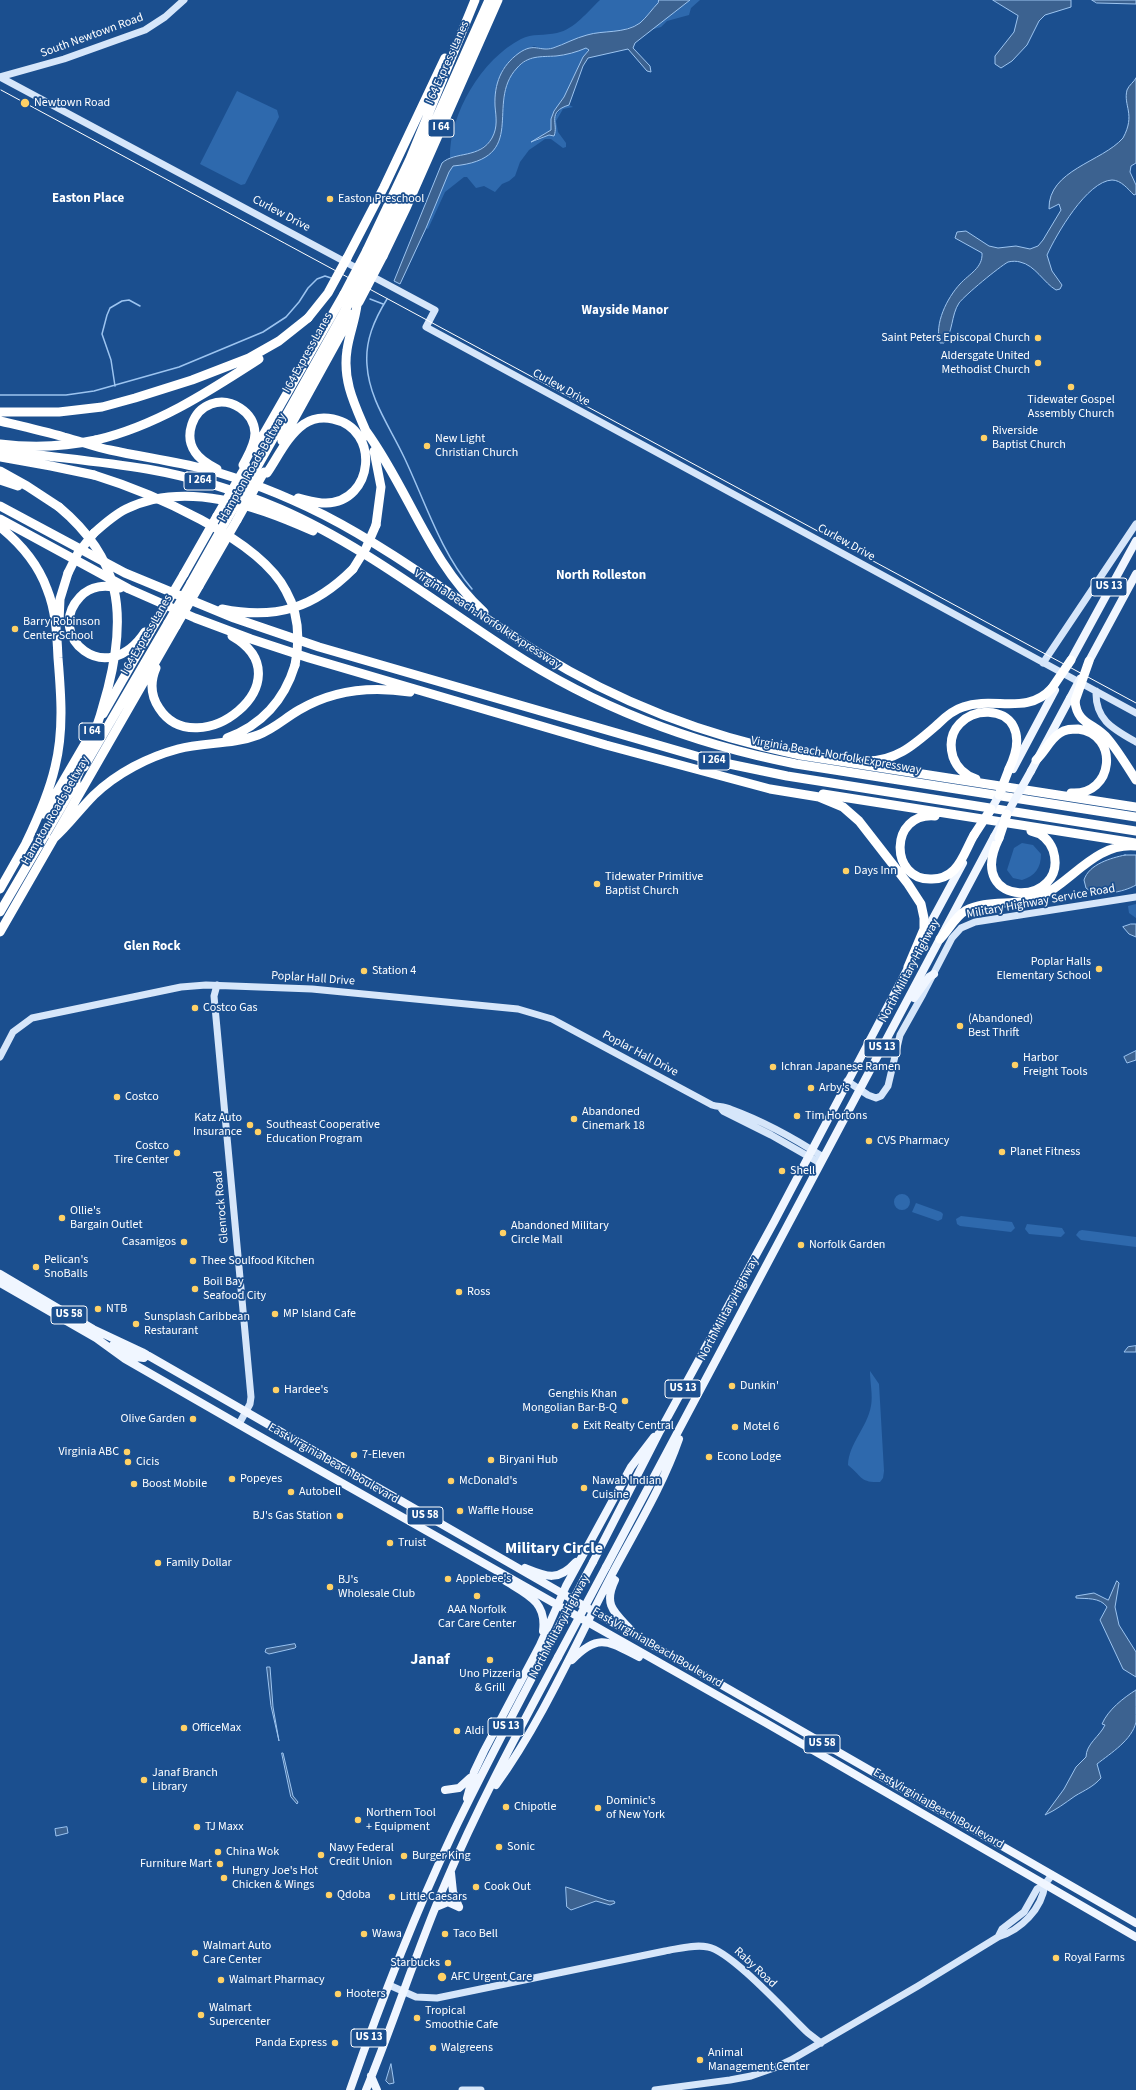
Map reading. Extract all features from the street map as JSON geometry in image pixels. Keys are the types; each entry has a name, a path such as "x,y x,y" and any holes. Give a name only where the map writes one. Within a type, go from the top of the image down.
{"highway":[{"name":"Hampton Roads Beltway","path":"0,932 168,640 172,625 195,585 248,501 353,300 370,253 475,0"},
{"name":"I 64 Express Lanes","path":"370,253 396,209 489,0"},
{"name":"Hampton Roads Beltway","path":"0,889 184,574 231,492 244,465 383,256 407,206 498,0"},
{"path":"0,444 33,447 66,446 117,435 143,425 181,406 259,359 282,342 308,318 328,293 384,187 450,49 463,30"},
{"path":"197,604 251,614 281,612 296,608 324,594 353,569 366,548 376,524 381,496 380,476 375,452 350,394 346,367 353,300"},
{"path":"0,412 59,412 102,406 135,398 192,380 248,358 279,341 308,318"},
{"path":"244,465 254,440 254,428 248,415 240,408 230,403 218,402 206,406 197,415 191,425 190,438 193,448 199,457 209,465 244,481 307,506 348,528 513,636 579,676 631,702 666,716 746,743 823,759 1136,807"},
{"path":"195,585 227,519 263,472 304,424 316,419 328,418 345,423 360,438 366,451 367,463 361,481 353,491 337,501 318,503 270,491"},
{"path":"0,421 65,437 107,450 205,469 244,481"},
{"path":"366,431 431,546 452,576 478,606 513,636"},
{"name":"Virginia Beach-Norfolk Expressway","path":"0,450 146,469 192,479 222,487 298,517 334,536 512,652 559,680 627,714 676,733 741,752 796,764 1136,817"},
{"path":"0,457 94,475 139,491 190,514 231,539 267,566 284,586 294,612 298,638 295,665 283,694 264,716 239,733 206,744"},
{"path":"0,471 59,507 83,530 104,561 114,584 119,620 116,655 98,726 72,788"},
{"path":"0,480 20,487 50,501"},
{"path":"59,665 59,611 62,591 68,573 83,545 94,533 116,515 150,501 177,496 209,498 252,508 286,520 322,536 382,567"},
{"name":"I 264","path":"0,506 91,556 197,604 319,647 710,760 825,783 1136,830"},
{"path":"0,519 79,563 146,597 195,618 296,654 606,745 770,789 828,800 843,808 860,821 908,884 921,904 924,918 924,929 908,967"},
{"path":"0,527 26,552 36,566 48,590 55,623 59,665 62,725 58,753 45,800 26,843"},
{"path":"146,597 111,586 99,587 86,591 77,600 71,612 70,628 75,641 82,649 92,656 111,658 127,651 158,619"},
{"path":"168,640 152,683 154,699 165,716 183,726 198,728 220,723 236,714 252,699 256,690 258,678 255,658 244,643 195,618"},
{"name":"I 64 Express Lanes","path":"0,912 115,715 172,625"},
{"path":"1090,658 1072,699 1080,717 1085,723 1099,730 1109,740 1136,780"},
{"path":"823,759 865,762 894,756 911,747 948,715 962,707 979,703 1032,702 1042,699 1053,689 1071,660"},
{"path":"53,839 68,826 94,795 116,778 146,760 162,754 186,747 242,740 259,734 314,701 348,691 384,689 448,699"},
{"path":"999,795 1011,769 1014,759 1017,744 1015,732 1009,721 1000,714 985,712 973,714 964,720 956,730 952,741 952,754 959,768 975,779 1014,788"},
{"path":"1036,760 1060,733 1076,729 1087,732 1096,737 1103,746 1107,757 1104,775 1098,784 1089,790 1077,794 1042,792"},
{"path":"739,780 1136,843"},
{"path":"973,818 932,816 917,819 904,831 900,844 900,854 907,869 916,876 931,880 942,878 956,869 991,809"},
{"path":"995,821 1035,832 1048,841 1053,852 1054,863 1051,875 1045,884 1036,890 1022,894 1011,891 1001,885 993,874 990,864 992,853 996,838 1007,814"},
{"path":"940,939 965,911 980,906 1035,899 1049,892 1098,855 1113,849 1136,847"}],"main road":[{"name":"US 13","path":"1071,660 1136,540"},
{"name":"US 13","path":"1090,658 1136,574"},
{"path":"1011,769 1053,689"},
{"path":"1007,814 1036,760 1072,699"},
{"path":"991,809 999,795"},
{"name":"North Military Highway","path":"350,2090 389,1985 427,1890 466,1805 543,1647 593,1562 660,1431 811,1153 847,1081 976,835"},
{"name":"North Military Highway","path":"366,2090 436,1907 480,1808 558,1657 821,1160 996,838"},
{"path":"903,1010 929,976 934,974"},
{"name":"East Virginia Beach Boulevard","path":"0,1274 93,1328 148,1355 245,1413 1136,1923"},
{"name":"East Virginia Beach Boulevard","path":"0,1283 89,1334 125,1359 589,1622 1136,1937"},
{"path":"89,1334 99,1336 135,1357 144,1358 148,1355"},
{"path":"637,1636 615,1615 610,1599 611,1588 674,1452 686,1417"},
{"path":"445,1790 459,1788 468,1781 474,1772 543,1647 562,1595 583,1554 631,1467 646,1446 660,1431"},
{"path":"480,1808 510,1765 565,1668 610,1578 638,1528"},
{"path":"463,1551 539,1605 543,1612 544,1622 543,1647"},
{"path":"498,1557 536,1573 554,1576 570,1569 583,1554"},
{"path":"565,1668 587,1646 603,1642 670,1669"},
{"path":"466,1805 467,1794 474,1772"},
{"path":"436,1907 448,1902 459,1907 453,1892 451,1872"},
{"path":"371,2075 377,2090"}],"street":[{"name":"South Newtown Road","path":"0,77 25,71 145,30 165,17 184,0"},
{"path":"25,71 20,81 26,91"},
{"name":"Curlew Drive","path":"0,77 435,310 426,327 1136,713"},
{"path":"1044,663 1136,524"},
{"path":"1098,692 1095,704 1100,714 1108,724 1136,742"},
{"name":"Military Highway Service Road","path":"847,1081 859,1090 876,1098 885,1091 890,1079 900,1034 934,974 953,935 967,925 1136,897"},
{"name":"Poplar Hall Drive","path":"0,1057 13,1032 32,1018 181,987 217,985 319,990 530,1011 552,1020 720,1107 731,1109 760,1121 821,1160"},
{"name":"Glenrock Road","path":"217,985 214,996 251,1397 239,1424"},
{"path":"656,2090 751,2076 791,2060 998,1937 1002,1929 1024,1912 1037,1889 1045,1884 1052,1875"},
{"name":"Raby Road","path":"389,1985 420,1998 437,1998 671,1950 706,1946 721,1952 731,1959 808,2033 821,2043"},
{"path":"462,2090 481,2090"}],"shaded area":[{"path":"600,0 659,0 640,23 634,26 619,31 587,35 552,48 543,49 534,46 520,52 502,70 495,107 497,125 492,140 475,153 450,158 451,141 455,124 462,106 470,90 493,60 507,48 525,37 557,33 569,28 580,20"},
{"path":"659,0 690,0 635,43 633,48 650,66 651,72 647,71 628,49 588,58 583,66 569,105 562,108 555,115 554,136 549,135 531,142 551,130 551,119 554,111 564,97 583,57 589,50 586,48 564,55 530,59 517,68 508,82 504,97 502,128 499,141 491,153 477,161 453,166 400,284 394,281 442,163 447,159 481,149 487,145 492,138 496,126 495,98 497,83 503,70 513,58 529,48 548,49 587,35 628,29 640,23"},
{"path":"690,0 700,0 691,8 689,15 667,21 661,27 650,30"},
{"path":"993,0 1071,0 1071,7 1045,15 1039,21 1027,45 1012,61 1001,68 995,64 995,56 1014,32 1018,16"},
{"path":"1092,0 1136,0 1136,4 1097,3"},
{"path":"588,48 587,53 583,57 564,97 554,111 551,119 551,130 531,142 555,134 554,118 562,107 569,105 573,107 563,109 556,121 558,132 566,143 566,147 563,148 551,139 545,139 529,150 520,162 515,176 502,184 495,192 484,186 476,188 467,177 464,177 445,192 428,229 426,228 448,172 453,166 478,161 493,151 500,137 506,88 512,73 530,59 538,57 554,57"},
{"path":"1136,78 1136,163 1131,166 1130,172 1136,185 1136,194 1134,195 1121,183 1115,180 1102,183 1093,189 1074,210 1057,235 1047,255 1052,271 1062,285 1060,289 1056,290 1035,270 1025,264 1017,261 1008,262 982,281 959,303 956,308 947,339 944,343 940,343 940,320 946,304 960,284 978,267 982,258 982,253 955,238 957,232 966,231 989,246 998,248 1016,246 1030,249 1038,246 1061,210 1059,204 1049,209 1051,196 1057,185 1066,176 1114,146 1123,138 1129,123 1126,96 1127,90"},
{"path":"237,91 277,110 279,117 245,184 241,185 200,164"},
{"path":"1022,843 1033,845 1041,854 1041,859 1034,874 1022,880 1013,878 1007,870 1014,848"},
{"path":"1125,855 1136,855 1136,885 1125,890 1111,893 1097,893 1086,888 1084,880 1087,874 1095,866 1107,860"},
{"path":"1136,904 1136,918 1129,913 1128,906"},
{"path":"1136,924 1136,937 1129,934 1123,927"},
{"path":"1136,1051 1136,1060 1127,1063 1124,1057"},
{"path":"902,1194 908,1196 910,1202 908,1208 902,1210 896,1208 894,1202 896,1196"},
{"path":"916,1203 941,1212 943,1214 942,1219 938,1221 912,1212"},
{"path":"961,1216 1012,1222 1015,1228 1011,1232 960,1226 957,1224 956,1219"},
{"path":"1027,1224 1062,1228 1065,1233 1061,1237 1029,1234 1025,1229"},
{"path":"1082,1230 1136,1237 1136,1247 1081,1240 1076,1235"},
{"path":"1136,1346 1136,1352 1124,1352 1128,1347"},
{"path":"870,1371 879,1384 884,1471 883,1478 880,1482 865,1480 848,1465 851,1450 866,1421 871,1406 872,1398"},
{"path":"1117,1581 1119,1583 1115,1607 1119,1625 1136,1652 1136,1677 1123,1669 1100,1620 1107,1607 1097,1600 1076,1598 1076,1596 1094,1593 1108,1600"},
{"path":"295,1644 295,1648 269,1654 265,1652 266,1649"},
{"path":"267,1667 270,1667 273,1707 279,1741 271,1706"},
{"path":"1136,1690 1136,1722 1134,1729 1120,1746 1097,1764 1101,1778 1092,1786 1045,1815 1064,1789 1076,1767 1086,1757 1088,1748 1103,1729 1105,1725 1102,1724 1108,1714 1121,1701"},
{"path":"282,1753 293,1796 298,1802 297,1804 291,1797"},
{"path":"67,1827 68,1833 56,1836 55,1829"},
{"path":"566,1887 609,1901 614,1901 615,1903 610,1905 596,1901 571,1910 567,1907"},
{"path":"391,2064 394,2083 389,2084 386,2081"}],"waterway":[{"path":"0,395 66,395 94,391 179,367 263,332 286,317 299,302 308,288 317,279 325,276 331,278"},
{"path":"370,299 383,304"},
{"path":"387,299 374,323 367,348 367,365 372,390 442,542 451,559 472,589"},
{"path":"115,386 111,360 102,334 107,315 110,308 122,301 129,300 140,306"}],"tram line":[{"path":"1,90 1136,703"}],"place":[{"name":"Newtown Road","path":"25,103"},
{"name":"Easton Preschool","path":"330,199"},
{"name":"Saint Peters Episcopal Church","path":"1038,338"},
{"name":"Aldersgate United Methodist Church","path":"1038,363"},
{"name":"Tidewater Gospel Assembly Church","path":"1071,387"},
{"name":"Riverside Baptist Church","path":"984,438"},
{"name":"New Light Christian Church","path":"427,446"},
{"name":"Barry Robinson Center School","path":"15,629"},
{"name":"Days Inn","path":"846,871"},
{"name":"Tidewater Primitive Baptist Church","path":"597,884"},
{"name":"Poplar Halls Elementary School","path":"1099,969"},
{"name":"Station 4","path":"364,971"},
{"name":"Costco Gas","path":"195,1008"},
{"name":"(Abandoned) Best Thrift","path":"960,1026"},
{"name":"Harbor Freight Tools","path":"1015,1065"},
{"name":"Ichran Japanese Ramen","path":"773,1067"},
{"name":"Arby's","path":"811,1088"},
{"name":"Costco","path":"117,1097"},
{"name":"Tim Hortons","path":"797,1116"},
{"name":"Abandoned Cinemark 18","path":"574,1119"},
{"name":"Katz Auto Insurance","path":"250,1125"},
{"name":"Southeast Cooperative Education Program","path":"258,1132"},
{"name":"CVS Pharmacy","path":"869,1141"},
{"name":"Planet Fitness","path":"1002,1152"},
{"name":"Costco Tire Center","path":"177,1153"},
{"name":"Shell","path":"782,1171"},
{"name":"Ollie's Bargain Outlet","path":"62,1218"},
{"name":"Abandoned Military Circle Mall","path":"503,1233"},
{"name":"Casamigos","path":"184,1242"},
{"name":"Norfolk Garden","path":"801,1245"},
{"name":"Thee Soulfood Kitchen","path":"193,1261"},
{"name":"Pelican's SnoBalls","path":"36,1267"},
{"name":"Boil Bay Seafood City","path":"195,1289"},
{"name":"Ross","path":"459,1292"},
{"name":"NTB","path":"98,1309"},
{"name":"MP Island Cafe","path":"275,1314"},
{"name":"Sunsplash Caribbean Restaurant","path":"136,1324"},
{"name":"Dunkin'","path":"732,1386"},
{"name":"Hardee's","path":"276,1390"},
{"name":"Genghis Khan Mongolian Bar-B-Q","path":"625,1401"},
{"name":"Olive Garden","path":"193,1419"},
{"name":"Exit Realty Central","path":"575,1426"},
{"name":"Motel 6","path":"735,1427"},
{"name":"Virginia ABC","path":"127,1452"},
{"name":"7-Eleven","path":"354,1455"},
{"name":"Econo Lodge","path":"709,1457"},
{"name":"Biryani Hub","path":"491,1460"},
{"name":"Cicis","path":"128,1462"},
{"name":"Popeyes","path":"232,1479"},
{"name":"McDonald's","path":"451,1481"},
{"name":"Boost Mobile","path":"134,1484"},
{"name":"Nawab Indian Cuisine","path":"584,1488"},
{"name":"Autobell","path":"291,1492"},
{"name":"Waffle House","path":"460,1511"},
{"name":"BJ's Gas Station","path":"340,1516"},
{"name":"Truist","path":"390,1543"},
{"name":"Family Dollar","path":"158,1563"},
{"name":"Applebee's","path":"448,1579"},
{"name":"BJ's Wholesale Club","path":"330,1587"},
{"name":"AAA Norfolk Car Care Center","path":"477,1596"},
{"name":"Uno Pizzeria & Grill","path":"490,1660"},
{"name":"OfficeMax","path":"184,1728"},
{"name":"Aldi","path":"457,1731"},
{"name":"Janaf Branch Library","path":"144,1780"},
{"name":"Chipotle","path":"506,1807"},
{"name":"Dominic's of New York","path":"598,1808"},
{"name":"Northern Tool + Equipment","path":"358,1820"},
{"name":"TJ Maxx","path":"197,1827"},
{"name":"Sonic","path":"499,1847"},
{"name":"China Wok","path":"218,1852"},
{"name":"Navy Federal Credit Union","path":"321,1855"},
{"name":"Burger King","path":"404,1856"},
{"name":"Furniture Mart","path":"220,1864"},
{"name":"Hungry Joe's Hot Chicken & Wings","path":"224,1878"},
{"name":"Cook Out","path":"476,1887"},
{"name":"Qdoba","path":"329,1895"},
{"name":"Little Caesars","path":"392,1897"},
{"name":"Wawa","path":"364,1934"},
{"name":"Taco Bell","path":"445,1934"},
{"name":"Walmart Auto Care Center","path":"195,1953"},
{"name":"Royal Farms","path":"1056,1958"},
{"name":"Starbucks","path":"448,1963"},
{"name":"AFC Urgent Care","path":"442,1977"},
{"name":"Walmart Pharmacy","path":"221,1980"},
{"name":"Hooters","path":"338,1994"},
{"name":"Walmart Supercenter","path":"201,2015"},
{"name":"Tropical Smoothie Cafe","path":"417,2018"},
{"name":"Panda Express","path":"335,2043"},
{"name":"Walgreens","path":"433,2048"},
{"name":"Animal Management Center","path":"700,2060"}],"district":[{"name":"Easton Place","path":"88,199"},
{"name":"Wayside Manor","path":"625,311"},
{"name":"North Rolleston","path":"601,576"},
{"name":"Glen Rock","path":"152,947"},
{"name":"Military Circle","path":"554,1549"},
{"name":"Janaf","path":"430,1660"}]}
